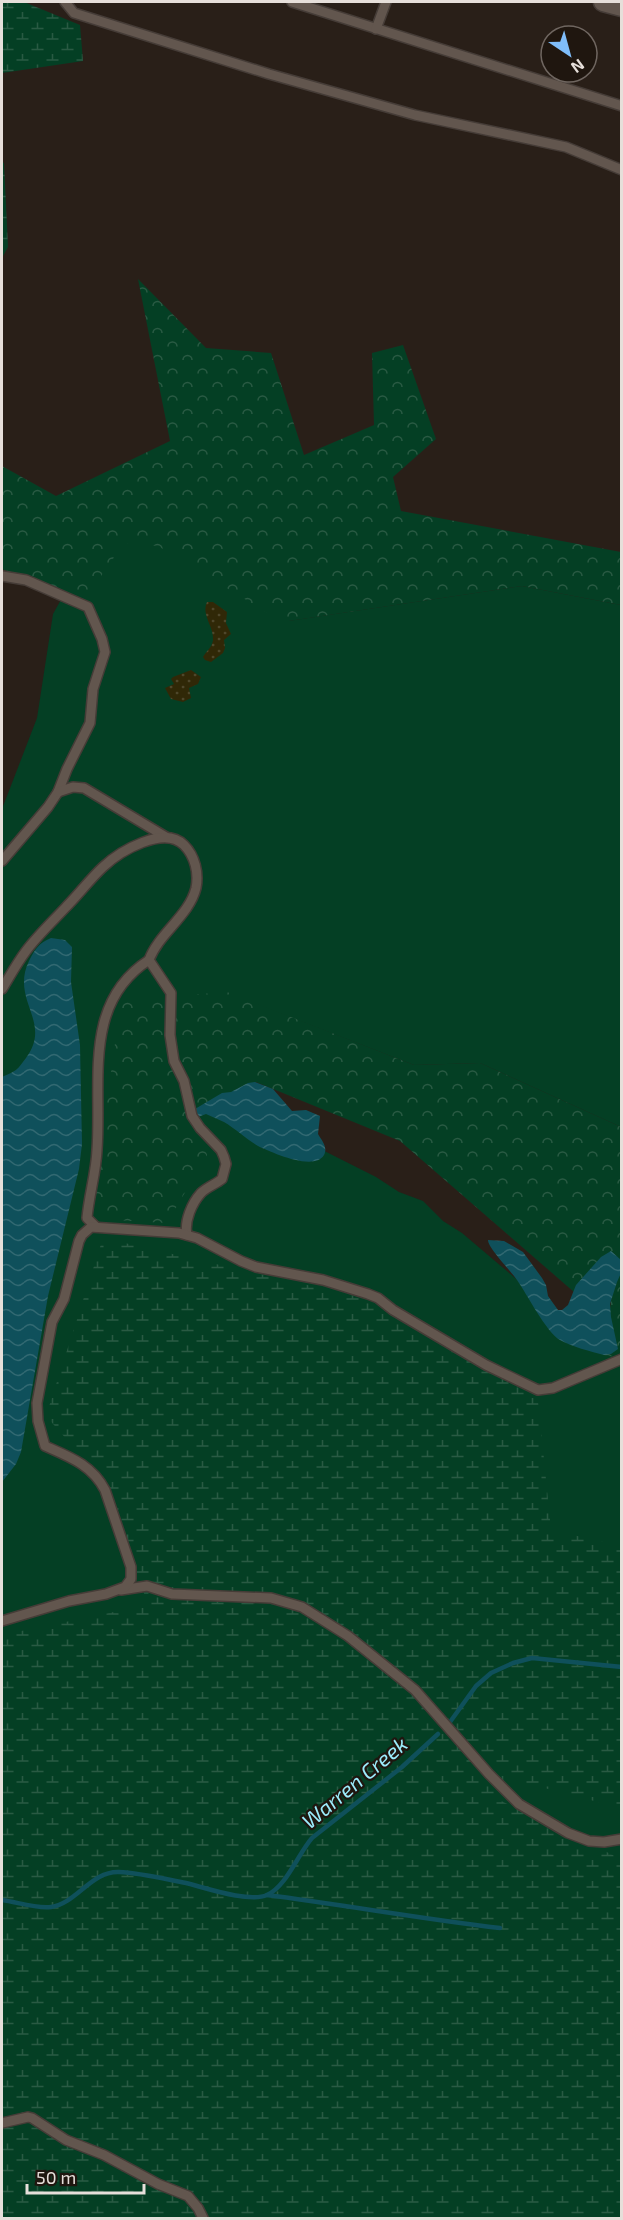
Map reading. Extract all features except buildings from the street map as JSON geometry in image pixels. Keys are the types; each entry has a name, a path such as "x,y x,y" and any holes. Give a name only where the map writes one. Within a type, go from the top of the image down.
{"street":[{"path":"603,2 621,7"}],"lane":[{"path":"65,2 74,13 269,74 415,115 566,147 621,170"},
{"path":"292,2 621,106"},
{"path":"376,29 386,2"},
{"path":"2,576 26,580 88,607 105,652 92,693 92,719 58,792 42,816 2,861"},
{"path":"58,792 74,787 84,788 166,837"},
{"path":"2,989 26,951 102,868 117,856 139,844 166,837 174,838 183,844 193,859 196,875 195,889 185,909 159,942 149,960 134,971 116,990 103,1023 97,1074 97,1148 87,1218 64,1299 52,1322 37,1403 38,1421 45,1446 88,1467 100,1479 105,1490 131,1570 131,1579 125,1587 111,1592"},
{"path":"149,960 171,993 171,1043 174,1061 184,1081 192,1116 221,1150 226,1164 222,1179 202,1192 194,1204 186,1221 187,1234"},
{"path":"87,1218 96,1227"},
{"path":"83,1233 91,1227 96,1227 187,1234 248,1264 279,1273 323,1280 378,1298 393,1310 486,1365 538,1390 553,1388 621,1359"},
{"path":"131,1570 140,1582 172,1594 272,1598 302,1606 348,1636 415,1690 489,1774 519,1804 568,1833 589,1841 604,1842 621,1839"},
{"path":"2,1621 69,1601 147,1586"},
{"path":"2,2123 33,2118 71,2142 104,2155 158,2184 188,2196 198,2208 202,2218"}],"green space":[{"path":"2,2 24,2 80,25 83,61 2,73"},
{"path":"2,162 4,163 8,247 2,258"},
{"path":"138,279 206,348 271,353 304,455 374,425 372,353 403,345 436,439 393,477 401,511 621,552 621,605 522,586 282,622 158,546 124,543 83,602 2,569 2,466 56,496 170,441"},
{"path":"108,515 288,621 522,586 621,605 621,1127 480,1063 414,1065 256,1004 247,1112 376,1177 399,1192 423,1201 443,1221 462,1233 580,1333 621,1348 621,2218 2,2218 2,809 37,718 53,614"},
{"path":"227,992 414,1065 480,1063 621,1127 621,1358 604,1355 617,1256 574,1292 400,1141 256,1082 196,1109 207,1155 167,1223 114,1220 94,1195 121,1000"},
{"path":"103,1238 363,1298 538,1399 551,1530 621,1546 621,1808 506,1778 495,1798 621,1859 621,2218 2,2218 2,1635 148,1605 107,1485 46,1416"}],"sand":[{"path":"207,602 213,602 227,612 226,623 231,634 224,640 223,653 211,662 203,657 213,640 206,611"},
{"path":"191,670 201,677 198,684 189,688 191,698 183,702 171,699 165,688 174,684 171,679"}],"water":[{"path":"51,938 65,940 72,947 71,982 80,1045 82,1144 79,1169 48,1296 21,1452 16,1464 2,1482 2,1077 18,1068 33,1045 34,1022 24,988 25,975 35,950"},
{"path":"255,1082 273,1089 292,1111 306,1110 320,1116 318,1134 325,1149 324,1155 319,1160 311,1162 282,1156 258,1146 222,1121 206,1114 198,1117 195,1109 222,1093 231,1092"},
{"path":"488,1240 504,1241 523,1252 542,1278 548,1296 558,1310 568,1305 576,1285 601,1257 611,1251 621,1260 621,1273 610,1304 618,1349 611,1354 604,1355 570,1345 555,1336"}],"waterway":[{"name":"Warren Creek","path":"450,1722 476,1686 491,1673 513,1663 532,1658 622,1667"},
{"name":"Warren Creek","path":"2,1900 51,1907 69,1900 100,1876 119,1872 161,1878 239,1896 267,1895 286,1878 312,1838 402,1767 438,1734"},
{"path":"267,1895 500,1928"}]}
